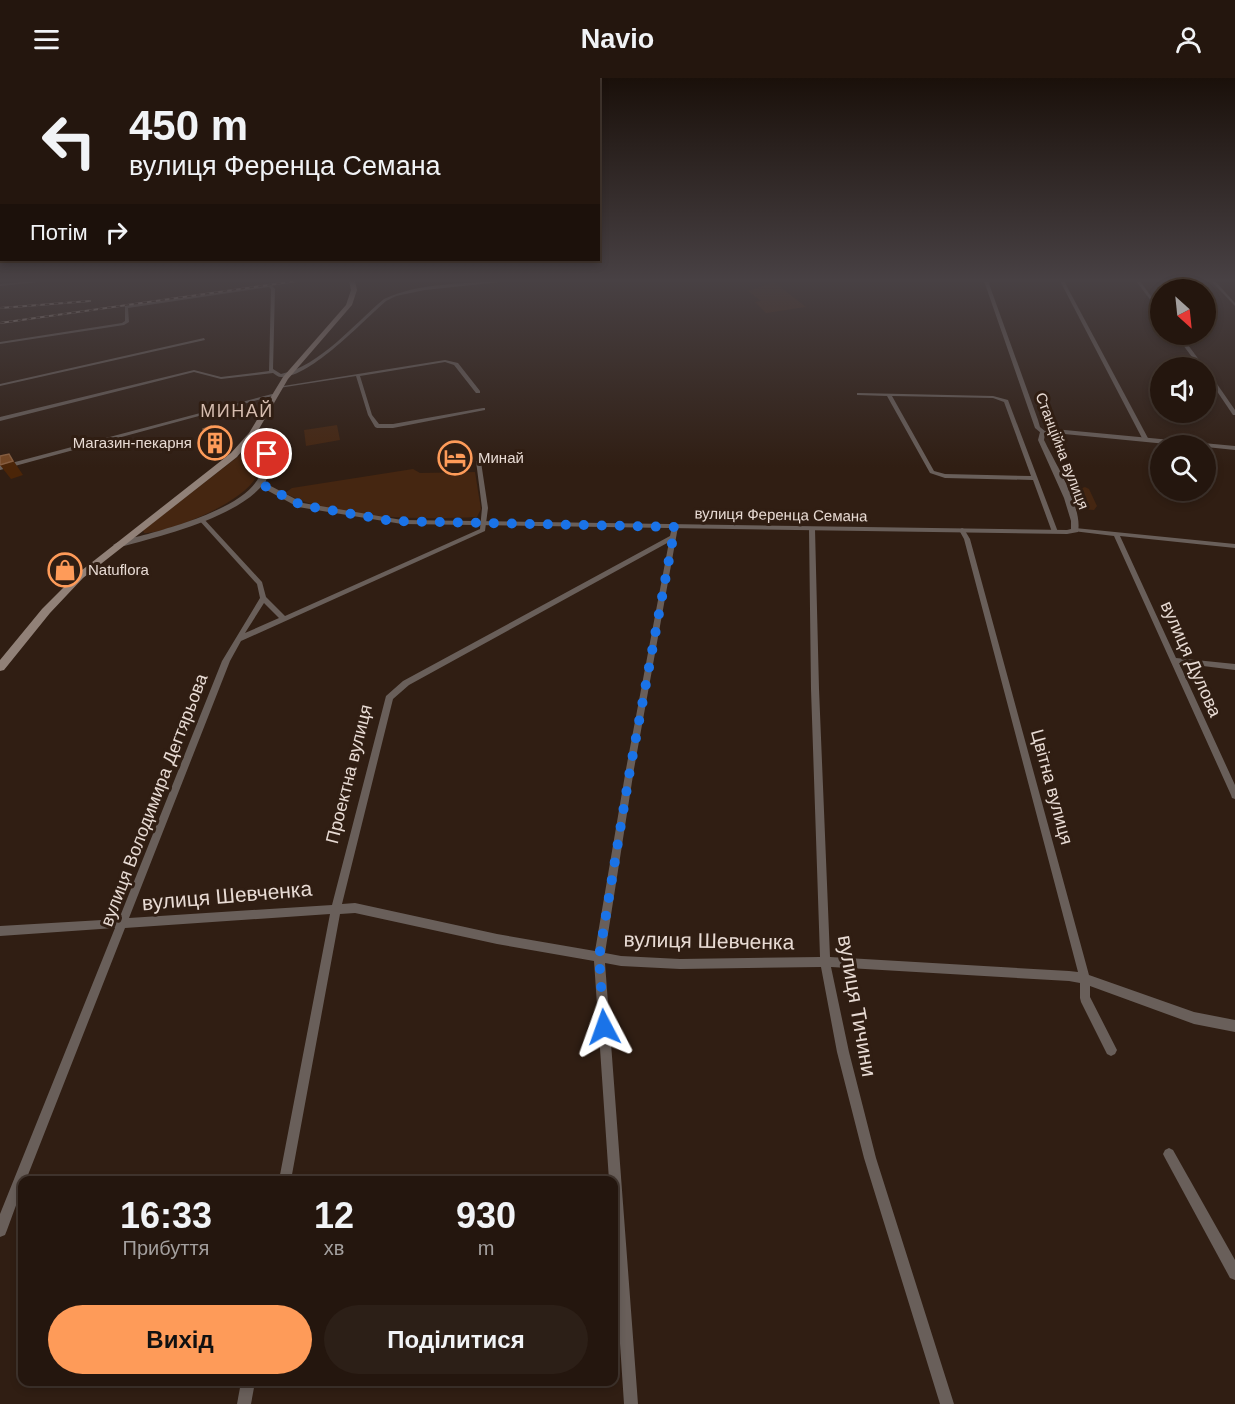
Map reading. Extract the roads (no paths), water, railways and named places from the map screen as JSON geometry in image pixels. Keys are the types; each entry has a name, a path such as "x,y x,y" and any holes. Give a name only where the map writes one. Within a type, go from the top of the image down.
{"main road":[{"path":"0,667 62,593 117,545 226,463 252,434 285,378 317,343"}],"street":[{"path":"0,376 3,385 187,343"},
{"path":"272,343 272,372"},
{"path":"0,419 189,372 200,371 221,378 272,372 285,378 310,365 336,343"},
{"name":"Станційна вулиця","path":"1008,343 1038,428 1043,432 1040,434 1041,440 1072,511 1076,530"},
{"path":"1095,343 1146,440"},
{"path":"1185,345 1195,357"},
{"path":"279,387 438,361 452,362 478,392"},
{"path":"358,375 370,414 377,426 393,426 483,409"},
{"path":"1216,386 1235,414"},
{"path":"860,394 993,397 1005,400 1055,532"},
{"path":"889,394 932,472 945,476 1033,478"},
{"path":"0,468 274,396"},
{"path":"1043,432 1235,448"},
{"path":"117,545 201,519 234,503 261,484 267,454 262,442 252,434"},
{"path":"238,639 483,530 485,508 478,462"},
{"name":"вулиця Ференца Семана","path":"261,484 308,507 392,521 674,532 812,529 1055,532 1076,530 1117,536 1235,546"},
{"path":"201,519 260,583 263,598 283,618"},
{"name":"вулиця Тичини","path":"812,529 815,689 825,962 843,1052 870,1158 947,1404"},
{"name":"Цвітна вулиця","path":"962,530 967,539 1085,980 1085,998 1111,1050"},
{"path":"615,1176 599,957 630,770 674,532"},
{"name":"Проектна вулиця","path":"286,1176 336,907 385,710 396,690 674,532"},
{"name":"вулиця Дулова","path":"1117,536 1235,795"},
{"name":"вулиця Володимира Дегтярьова","path":"22,1176 222,672 238,639 263,598"},
{"path":"1174,660 1235,667"},
{"name":"вулиця Шевченка","path":"0,931 122,925 336,907 355,908 497,939 599,957 680,964 825,962 1085,980 1174,1012 1235,1026"},
{"path":"1169,1154 1235,1273"},
{"name":"вулиця Володимира Дегтярьова","path":"0,1230 18,1185"},
{"path":"618,1214 632,1404"},
{"path":"243,1404 247,1386"}],"place":[{"name":"Магазин-пекарня","path":"215,443"},
{"name":"Минай","path":"455,458"},
{"name":"Natuflora","path":"65,570"}],"district":[{"name":"МИНАЙ","path":"237,411"}]}
